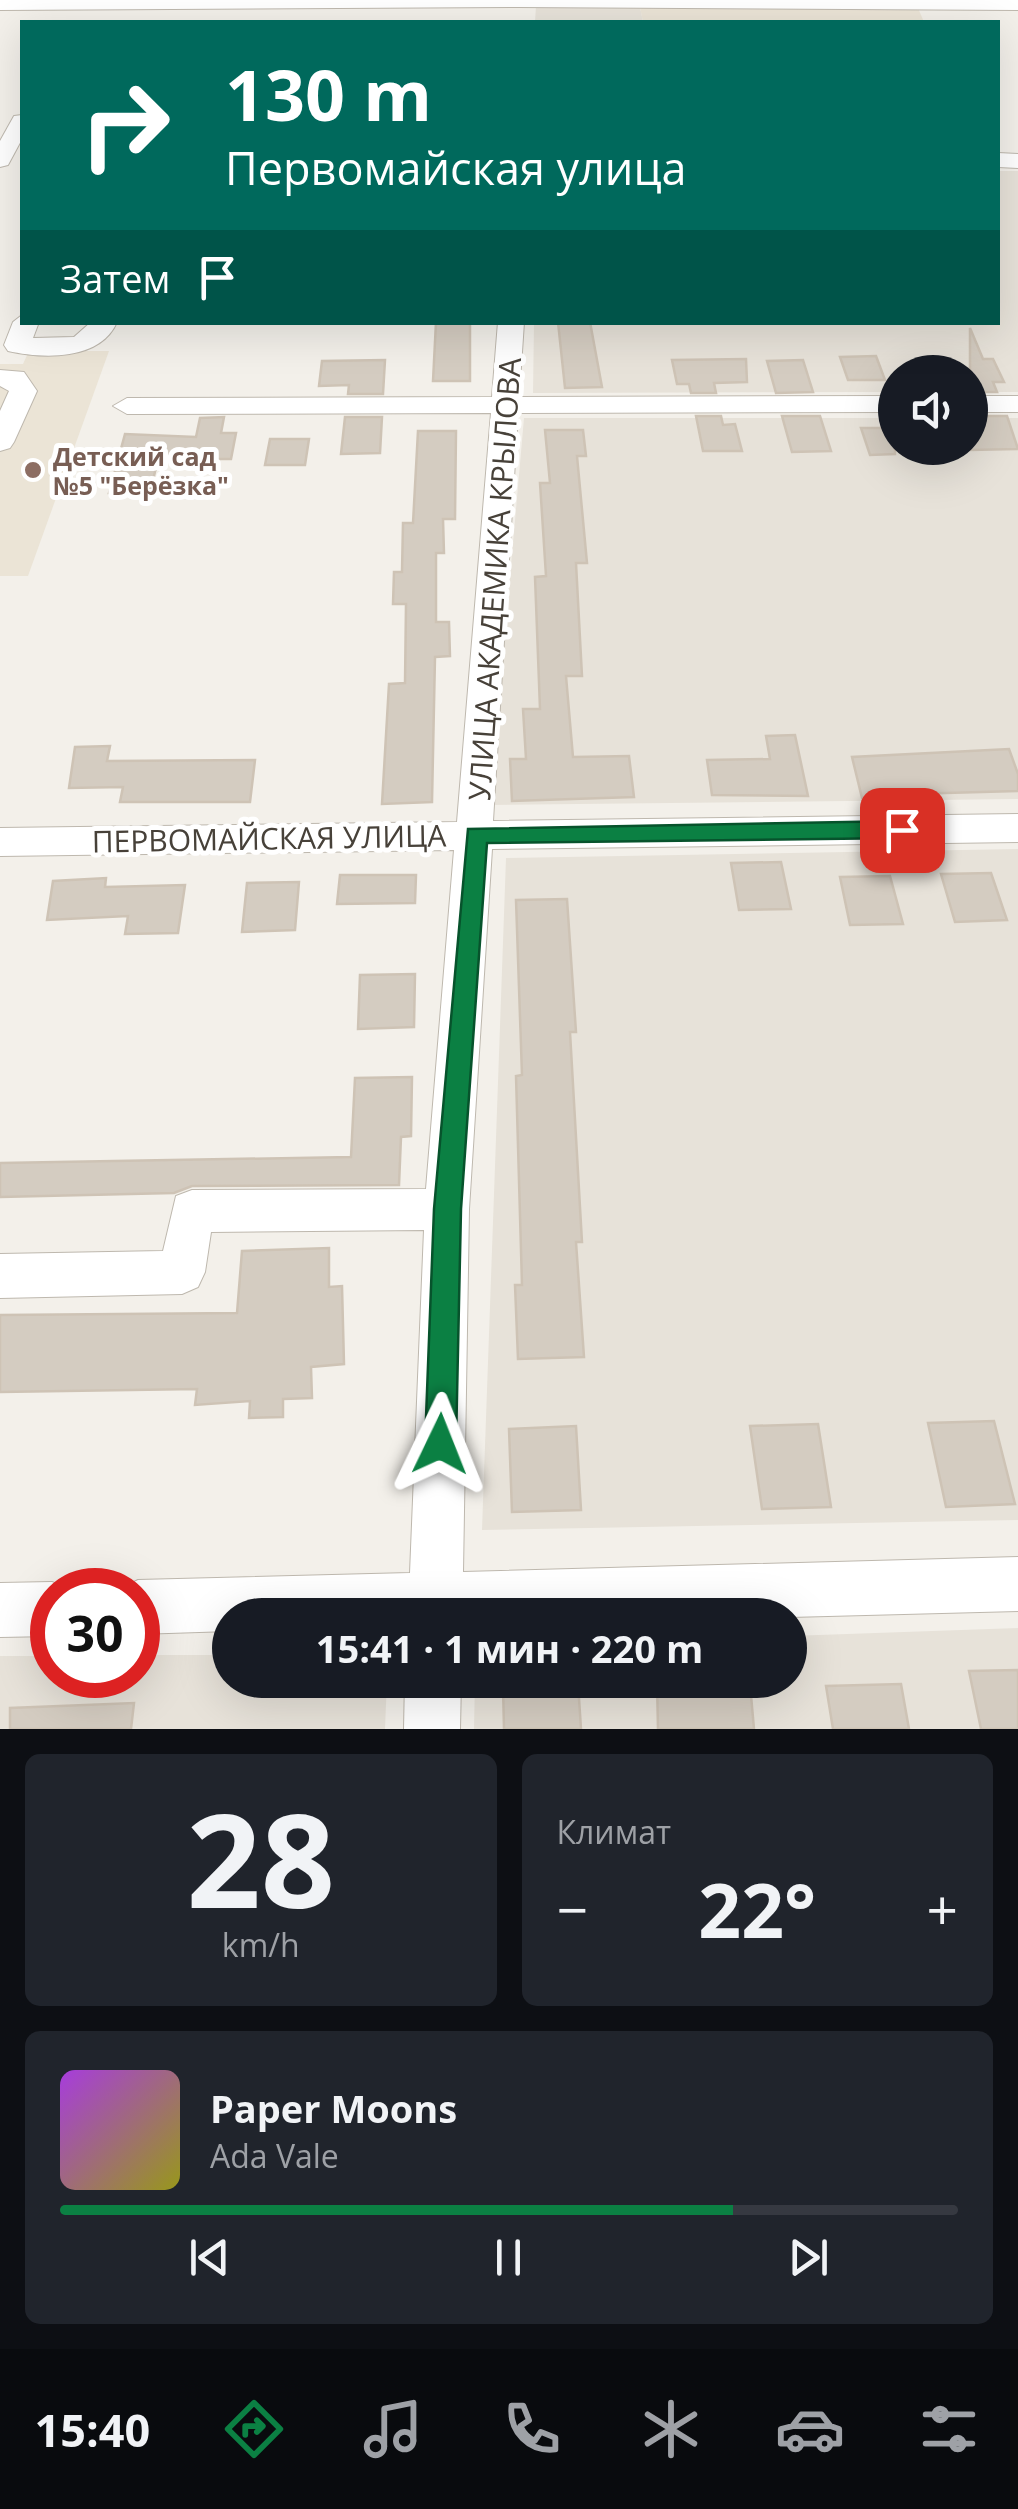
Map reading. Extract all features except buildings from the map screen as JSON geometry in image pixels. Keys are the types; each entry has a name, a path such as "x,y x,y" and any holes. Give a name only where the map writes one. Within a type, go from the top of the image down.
{"street":[{"path":"0,4 123,13 196,1 518,0 782,13 1018,4"},
{"path":"0,160 20,125"},
{"path":"25,325 17,346 87,342 98,336 103,325"},
{"name":"УЛИЦА АКАДЕМИКА КРЫЛОВА","path":"436,1598 447,1209 511,325"},
{"path":"0,378 14,378 23,392 0,442"},
{"path":"126,406 878,404"},
{"path":"988,404 1018,404"},
{"name":"ПЕРВОМАЙСКАЯ УЛИЦА","path":"0,842 1018,828"},
{"path":"0,1276 182,1272 192,1211 447,1209"},
{"path":"678,1598 1018,1584"},
{"path":"160,1607 212,1607"},
{"path":"0,1610 30,1609"},
{"path":"432,1729 433,1698"}],"shaded area":[{"path":"536,6 640,7 643,20 535,20"},
{"path":"640,7 918,8 923,20 643,20"},
{"path":"1000,171 1018,171 1018,392 988,392 988,355 878,355 878,392 533,393 534,325 1000,325"},
{"name":"Детский сад №5 \"Берёзка\"","path":"29,351 109,351 28,576 0,576 0,364 23,364"},
{"path":"524,418 878,418 878,465 988,465 988,418 1018,418 1018,799 490,805"},
{"path":"1018,849 1018,1520 482,1530 506,858"},
{"path":"1018,1628 1018,1729 474,1729 475,1698 807,1698 807,1635"},
{"path":"160,1655 212,1655 212,1698 386,1698 385,1729 0,1729 0,1656 30,1656 30,1698 160,1698"}],"place":[{"name":"Детский сад №5 \"Берёзка\"","path":"33,470"}],"route":[{"path":"440,1444 447,1209 476,834 902,830"}]}
